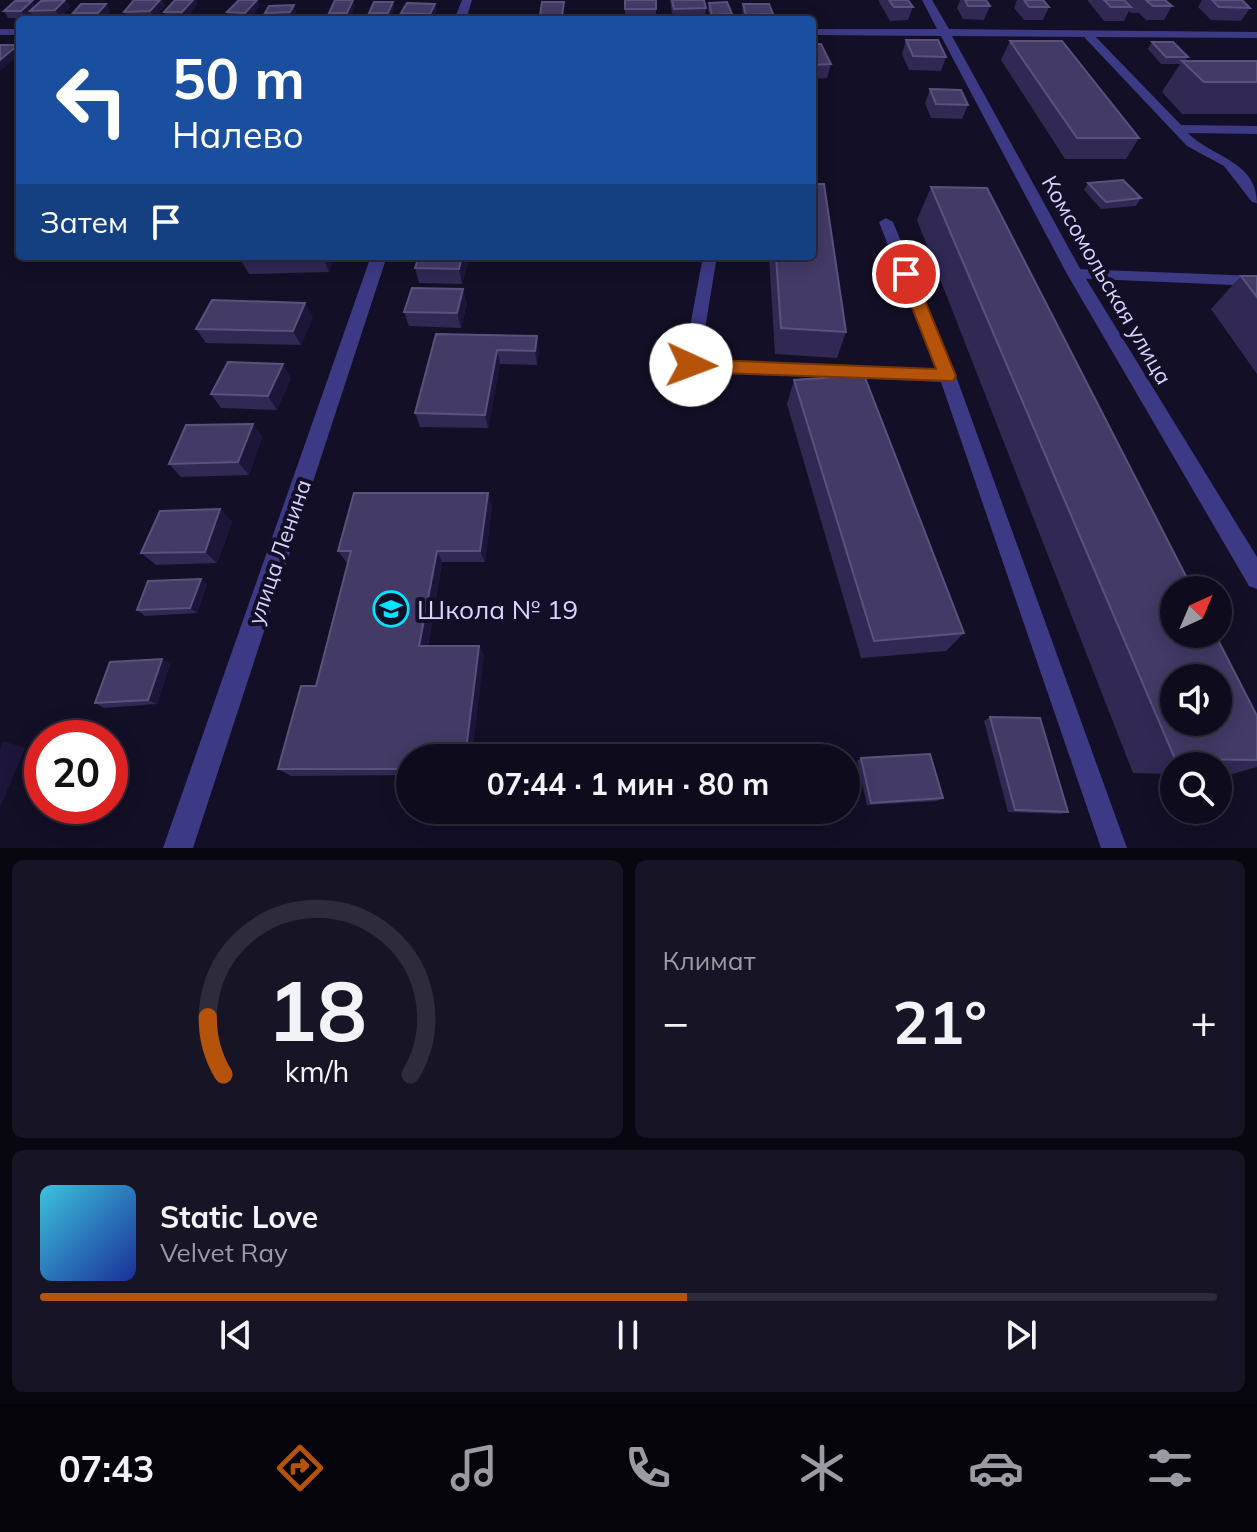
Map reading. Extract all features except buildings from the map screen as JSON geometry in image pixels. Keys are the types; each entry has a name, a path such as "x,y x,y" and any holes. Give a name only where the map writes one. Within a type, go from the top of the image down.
{"street":[{"name":"Комсомольская улица","path":"927,0 1075,274 1257,578"},
{"path":"816,32 1257,35"},
{"name":"улица Ленина","path":"178,848 378,260"}],"lane":[{"path":"1089,36 1191,143 1229,163 1255,193"},
{"path":"1178,129 1257,130"},
{"path":"886,222 947,376 1114,848"},
{"path":"709,260 691,365 947,376"},
{"path":"1075,274 1257,281"}],"place":[{"name":"Школа № 19","path":"391,609"}],"route":[{"path":"691,365 947,376 906,274"}]}
